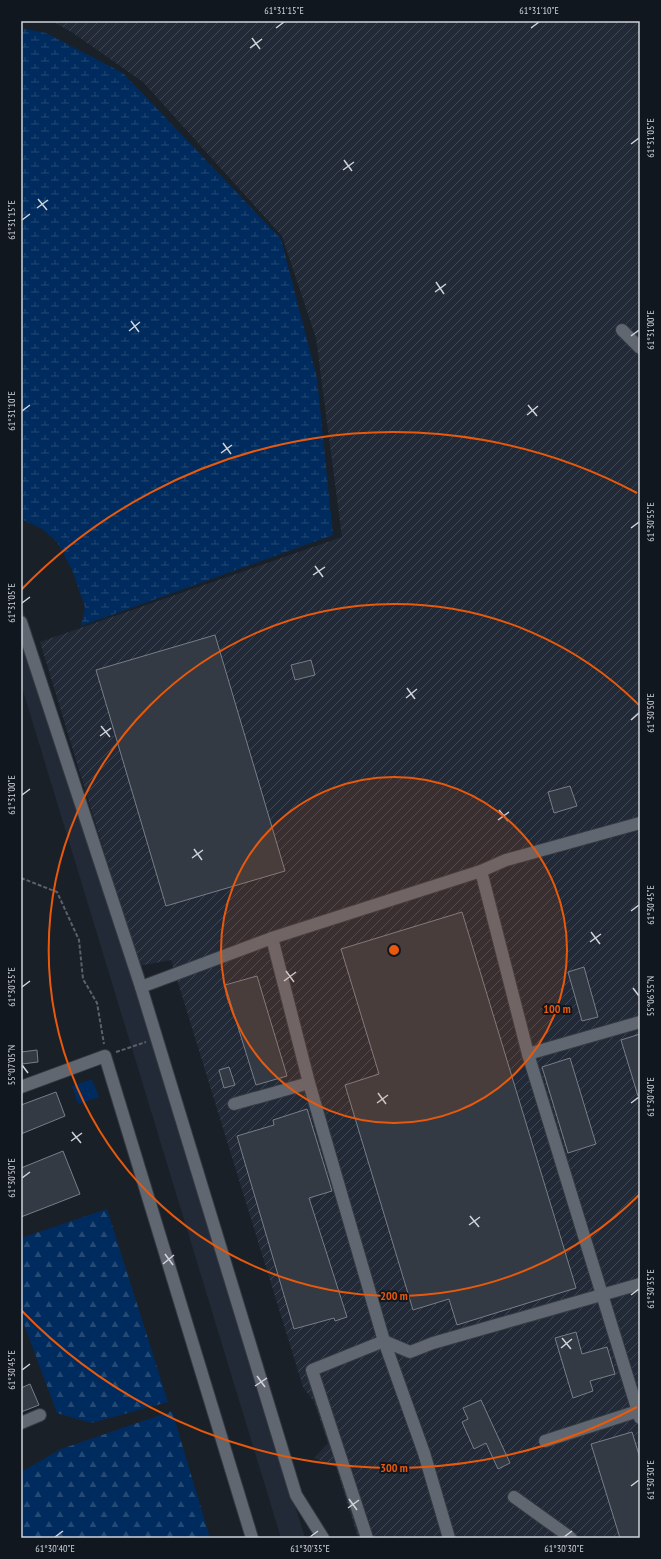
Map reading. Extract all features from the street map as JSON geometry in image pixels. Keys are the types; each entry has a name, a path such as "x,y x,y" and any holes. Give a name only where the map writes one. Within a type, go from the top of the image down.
{"street":[{"path":"622,330 640,348"},
{"path":"21,622 141,988 296,1495 323,1538"},
{"path":"141,988 272,938 481,871 506,860 640,823"},
{"path":"481,871 528,1054 639,1415 545,1441"},
{"path":"272,938 309,1083 384,1342 424,1453 448,1538"},
{"path":"528,1054 640,1022"},
{"path":"21,1087 105,1056 252,1538"},
{"path":"234,1104 309,1083"},
{"path":"367,1538 312,1370 384,1342 410,1352 433,1343 640,1284"},
{"path":"21,1423 40,1415"},
{"path":"514,1497 571,1538"}],"path":[{"path":"21,878 57,892 79,940 83,979 97,1003 105,1056"},
{"path":"120,1051 134,1046"}],"shaded area":[{"path":"52,21 640,21 640,1538 358,1538 336,1467 314,1458 328,1443 314,1402 303,1387 171,960 139,966 40,642 342,537 316,338 282,236 143,82 73,33"},
{"path":"21,602 305,1538 281,1538 21,684"}],"green space":[{"path":"21,28 46,33 123,73 281,239 317,378 333,535 81,626 85,607 72,570 57,542 42,529 21,519"},
{"path":"92,1079 99,1097 78,1104 72,1086"},
{"path":"107,1209 168,1402 91,1423 57,1413 21,1316 21,1238"},
{"path":"172,1411 210,1538 21,1538 21,1472 61,1449"}],"building":[{"path":"215,635 285,871 166,906 96,670"},
{"path":"311,660 315,675 295,680 291,665"},
{"path":"570,786 577,806 554,813 548,792"},
{"path":"462,912 576,1288 457,1325 449,1299 413,1310 345,1085 379,1074 341,949"},
{"path":"584,967 598,1017 582,1021 568,972"},
{"path":"257,976 287,1076 256,1085 225,985"},
{"path":"640,1034 640,1095 638,1096 621,1040"},
{"path":"37,1050 38,1062 22,1064 21,1052"},
{"path":"570,1058 596,1144 568,1153 542,1067"},
{"path":"229,1067 235,1085 224,1088 219,1070"},
{"path":"56,1092 65,1116 21,1134 21,1105"},
{"path":"307,1109 332,1191 309,1198 347,1317 335,1321 334,1318 294,1329 237,1136 274,1125 273,1120"},
{"path":"63,1151 80,1194 21,1217 21,1168"},
{"path":"576,1332 582,1354 607,1347 615,1374 590,1381 593,1391 573,1398 555,1338"},
{"path":"30,1384 39,1405 21,1412 21,1388"},
{"path":"481,1400 510,1463 498,1469 486,1443 474,1449 462,1422 468,1419 463,1408"},
{"path":"632,1432 640,1458 640,1538 620,1538 591,1444"}]}
